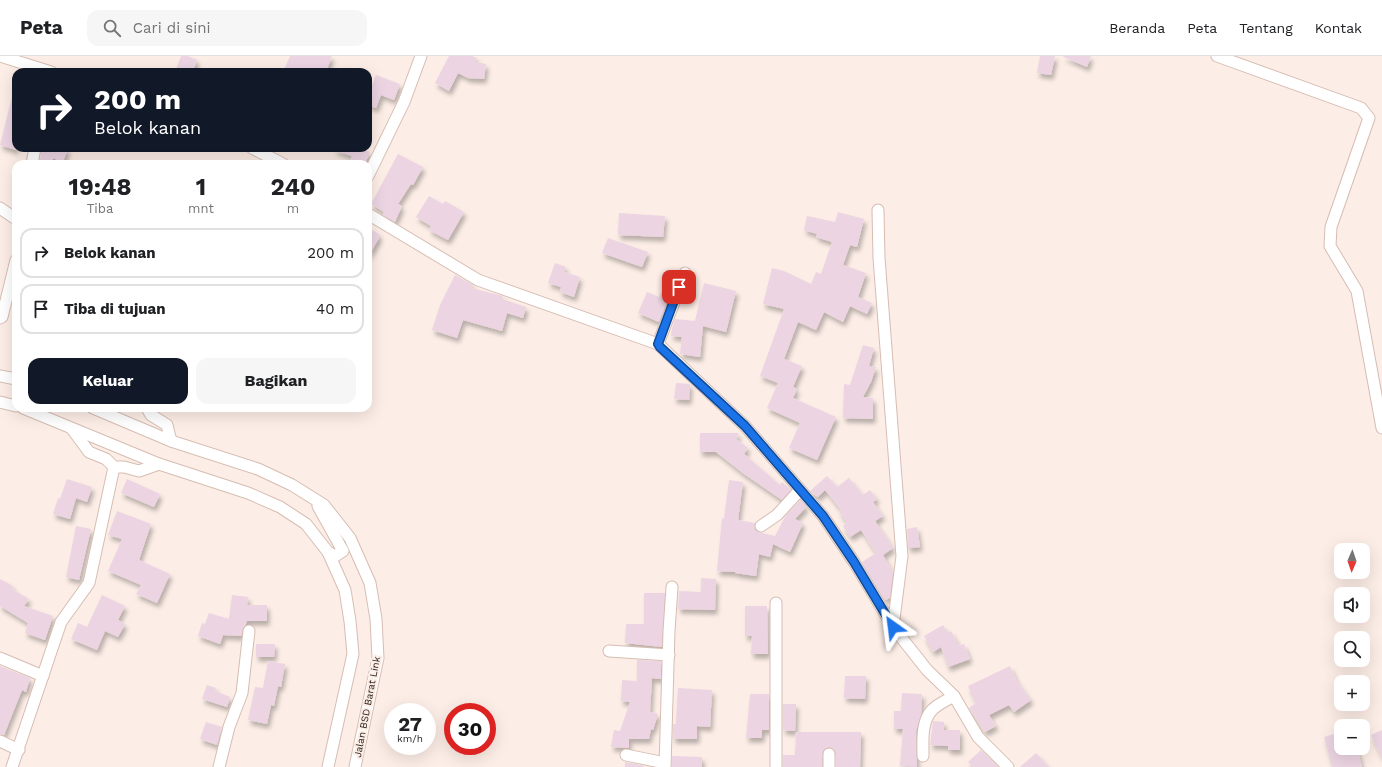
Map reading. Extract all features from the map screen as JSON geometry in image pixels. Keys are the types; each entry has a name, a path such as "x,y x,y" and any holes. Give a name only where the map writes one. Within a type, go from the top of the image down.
{"street":[{"path":"0,56 38,68"},
{"path":"372,168 404,102 421,56"},
{"path":"1217,56 1361,108 1368,118 1331,228 1329,239 1330,246 1357,291 1382,428"},
{"path":"260,152 275,160"},
{"path":"0,208 12,216"},
{"path":"878,210 878,258 902,556 893,627"},
{"path":"372,216 478,280 658,344 745,426 823,516 854,562 893,627 927,670 954,696 978,737 1008,767"},
{"path":"658,344 684,273"},
{"path":"0,318 4,309 12,276"},
{"path":"0,376 12,378"},
{"path":"0,402 12,405"},
{"path":"33,412 159,464 248,493 280,507 306,524 328,552 345,590 353,654 328,767"},
{"name":"Jalan BSD Barat Link","path":"102,412 171,441 258,469 292,485 324,505 350,538 370,583 376,619 378,658 355,767"},
{"path":"149,412 151,415 167,425 171,441"},
{"path":"72,428 89,452 106,459 114,467 124,467 138,471 159,464"},
{"path":"12,767 63,617 89,583 114,467"},
{"path":"761,526 777,515 800,490"},
{"path":"315,500 330,530 343,551 335,556 328,552"},
{"path":"626,755 665,765 672,587"},
{"path":"776,603 776,767"},
{"path":"219,767 229,726 242,693 250,631"},
{"path":"609,651 669,655"},
{"path":"0,658 43,676"},
{"path":"923,756 924,726 927,718 932,710 954,696"},
{"path":"0,741 19,750"},
{"path":"829,767 830,754"}],"building":[{"path":"181,56 188,56 197,60 194,68 176,68"},
{"path":"290,56 332,56 328,68 285,68"},
{"path":"449,56 472,56 477,58 475,62 486,64 484,79 468,78 458,73 449,91 435,83"},
{"path":"1040,56 1055,56 1051,75 1037,73"},
{"path":"1062,56 1091,56 1087,67"},
{"path":"376,75 400,84 394,100 381,95 376,108 372,106 372,85"},
{"path":"12,97 12,149 0,145"},
{"path":"41,152 67,152 64,160 53,158 53,160 40,160"},
{"path":"340,152 370,152 367,160 350,160 352,156"},
{"path":"398,154 423,167 413,185 411,184 398,204 402,206 395,222 383,215 384,212 372,205"},
{"path":"429,196 443,204 445,201 464,212 448,240 429,230 431,226 416,217"},
{"path":"838,212 864,219 857,247 850,245 843,265 866,273 858,297 872,303 867,314 850,306 843,322 824,312 816,330 798,322 784,359 802,366 793,387 797,389 793,398 836,417 817,460 789,448 800,423 767,408 778,383 760,376 784,309 763,304 772,268 784,271 811,284 816,272 821,274 832,242 816,237 817,234 804,230 807,216 835,222"},
{"path":"619,213 665,216 663,237 618,235"},
{"path":"372,230 379,234 379,238 372,250"},
{"path":"608,238 648,252 642,267 602,253"},
{"path":"555,263 566,267 564,272 580,277 574,297 560,292 561,287 548,283"},
{"path":"455,275 473,285 471,288 503,296 502,299 526,307 523,318 507,313 502,331 463,320 457,338 432,330 440,305"},
{"path":"704,283 736,291 726,332 703,326 700,357 680,354 682,337 671,336 675,319 695,321"},
{"path":"662,291 670,294 659,322 638,313 647,292 659,297"},
{"path":"863,345 874,348 869,366 876,367 871,382 863,397 873,398 873,419 843,418 844,384 850,385"},
{"path":"676,383 690,384 689,400 674,399"},
{"path":"700,433 739,433 736,439 748,448 744,454 780,485 782,482 791,490 782,500 744,474 716,452 700,452"},
{"path":"827,476 837,487 849,478 863,495 870,490 877,499 873,502 883,516 875,521 893,548 883,555 893,573 890,598 885,600 862,562 876,553 861,530 850,537 843,526 847,523 839,511 841,510 825,490 818,497 810,491"},
{"path":"67,479 92,487 87,502 76,498 70,519 53,514 58,498 60,499"},
{"path":"127,479 160,494 154,507 121,493"},
{"path":"729,480 743,482 738,520 755,523 755,530 758,532 775,536 786,515 800,500 806,507 795,519 803,523 790,552 773,544 770,557 759,554 756,576 735,573 736,572 717,571 722,518 724,519"},
{"path":"117,511 151,524 139,560 170,574 157,603 136,594 141,585 108,571 122,539 108,535"},
{"path":"76,526 91,529 79,580 66,577"},
{"path":"917,527 920,547 908,548 907,529"},
{"path":"701,578 716,579 715,610 678,609 679,591 701,592"},
{"path":"0,579 13,586 12,589 29,599 24,606 53,616 45,640 25,633 28,623 0,606"},
{"path":"644,593 665,593 662,647 625,643 626,624 644,624"},
{"path":"102,595 125,606 118,620 125,624 118,637 105,631 97,650 71,639 78,623 87,627"},
{"path":"232,595 248,597 247,605 267,605 267,621 247,621 241,636 223,635 220,644 198,636 202,623 205,624 209,613 229,619"},
{"path":"745,606 767,606 768,654 751,654 752,636 745,636"},
{"path":"943,625 948,633 951,631 959,646 964,644 970,659 948,667 941,647 933,652 924,636"},
{"path":"256,644 275,644 274,657 256,657"},
{"path":"637,660 661,661 661,679 652,678 650,712 658,714 653,730 651,729 649,739 629,739 629,748 611,747 614,730 620,731 630,702 621,701 622,680 637,681"},
{"path":"268,661 285,664 281,687 278,686 274,706 271,705 267,724 248,720 255,687 263,688"},
{"path":"0,666 30,678 26,692 22,690 4,735 0,734"},
{"path":"1010,666 1017,681 1031,700 1014,712 1009,705 989,715 996,726 985,732 969,708 976,703 968,686"},
{"path":"845,676 866,676 865,699 844,698"},
{"path":"207,685 216,688 215,691 230,697 227,707 202,699"},
{"path":"678,688 712,690 710,727 697,726 697,739 673,739 673,724 676,724"},
{"path":"902,693 922,694 921,715 916,731 917,767 900,766 903,729 894,729 894,711 901,711"},
{"path":"750,694 769,694 769,730 762,730 762,738 746,738"},
{"path":"783,704 796,704 795,731 783,730"},
{"path":"933,721 944,722 944,730 960,730 960,750 948,750 948,746 930,745"},
{"path":"206,722 222,727 217,745 200,739"},
{"path":"1382,730 1382,759 1371,735"},
{"path":"796,732 861,732 860,767 836,767 835,751 829,747 823,751 822,767 783,767 783,755 795,755"},
{"path":"1334,734 1334,755 1359,755 1362,767 1332,767 1324,737"},
{"path":"981,750 998,767 973,767 968,762"},
{"path":"1036,753 1049,767 1020,767"},
{"path":"672,756 702,757 702,767 672,767"},
{"path":"625,762 644,766 644,767 625,767"}],"route":[{"path":"679,287 658,344 745,426 823,516 854,562 893,627"}]}
